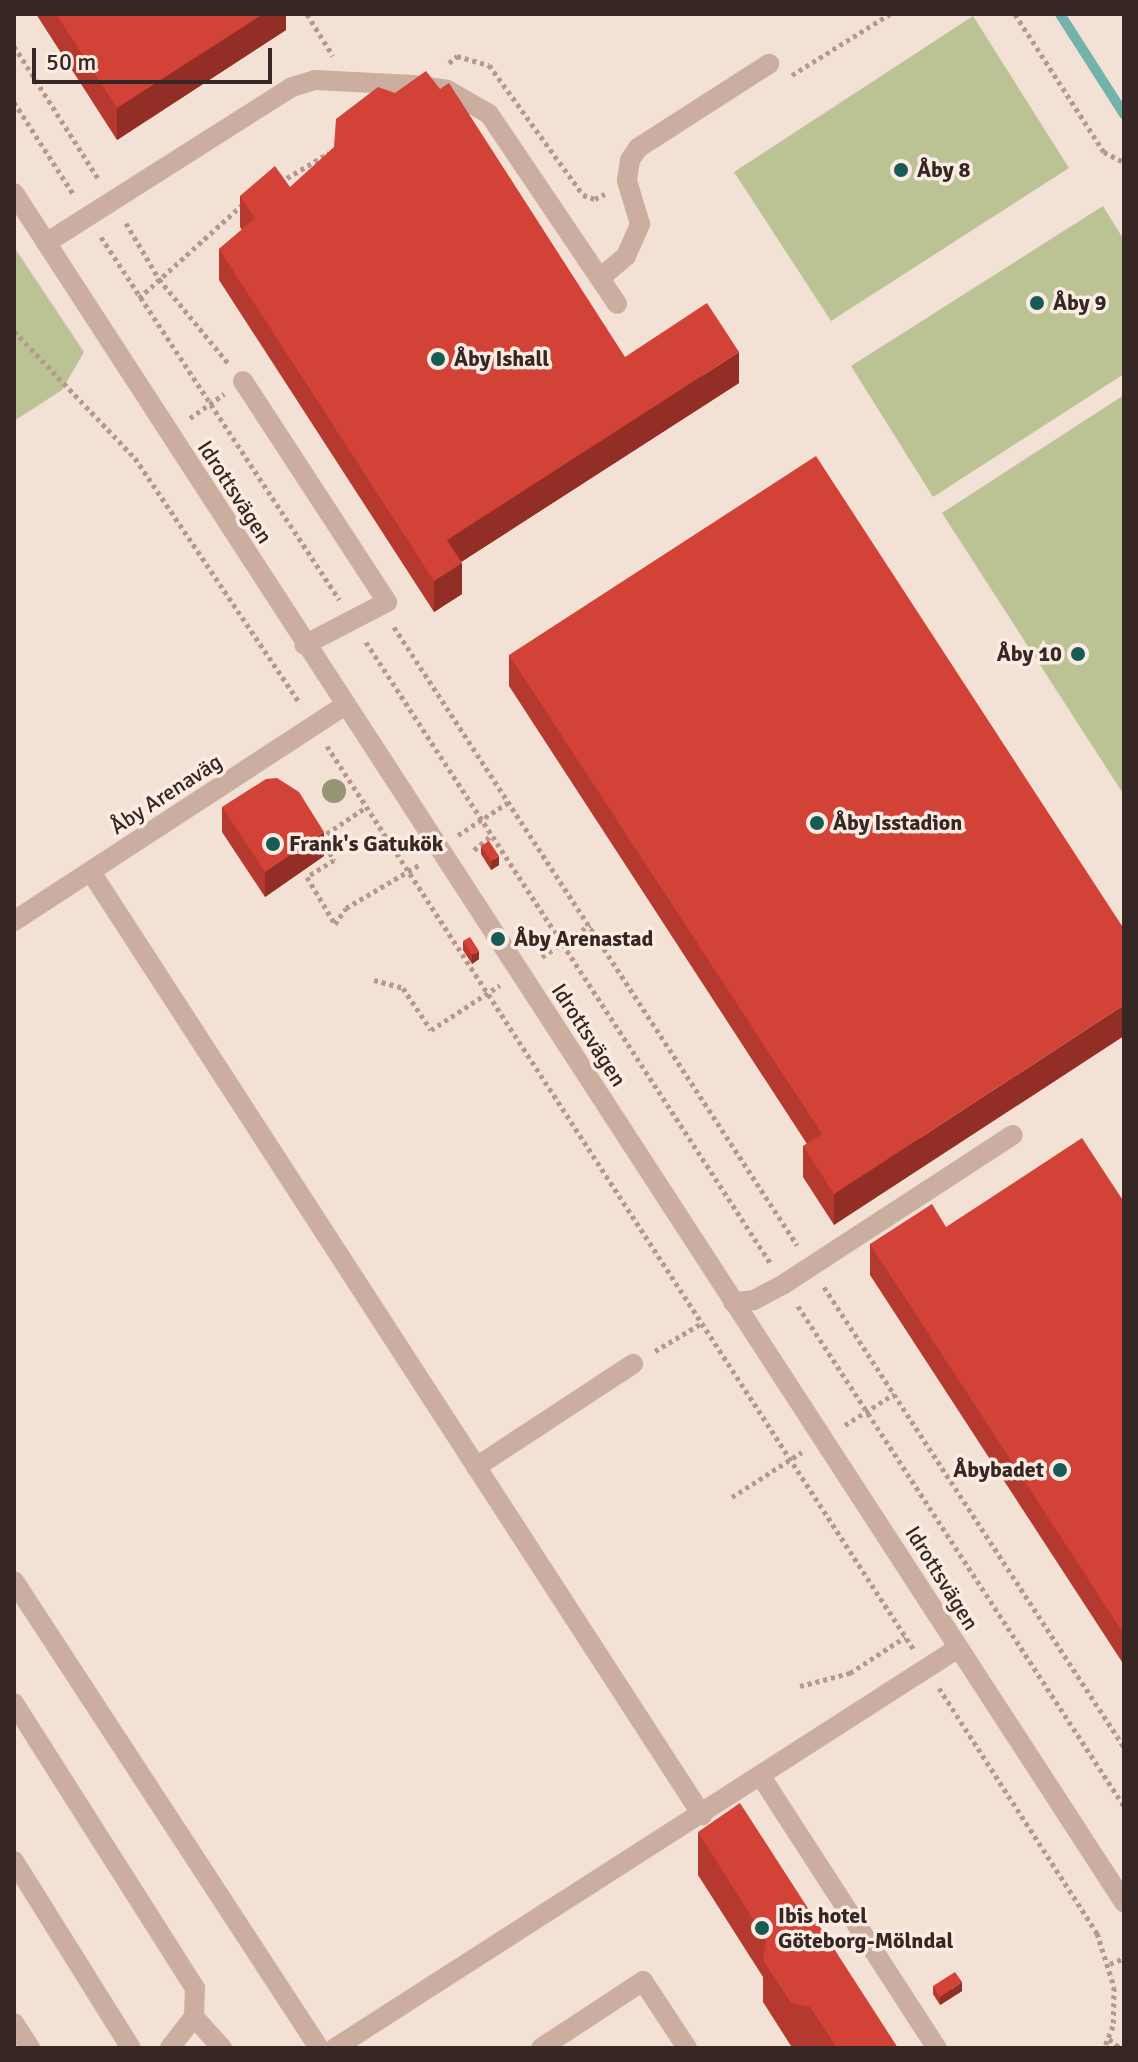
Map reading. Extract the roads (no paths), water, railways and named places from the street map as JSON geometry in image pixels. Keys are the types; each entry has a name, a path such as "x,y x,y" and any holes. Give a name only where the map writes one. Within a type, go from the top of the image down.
{"street":[{"path":"600,278 626,256 640,224 627,181 630,160 638,148 769,64"},
{"path":"46,243 292,87 348,71 447,90 489,114 617,304"},
{"name":"Idrottsvägen","path":"14,193 304,645 1124,1902"},
{"path":"243,381 387,602 353,623 304,645"},
{"name":"Åby Arenaväg","path":"14,921 344,706"},
{"path":"91,872 702,1815"},
{"path":"733,1302 754,1300 784,1284 1013,1135"},
{"path":"476,1467 633,1364"},
{"path":"14,1581 319,2048"},
{"path":"335,2048 762,1778 958,1648"},
{"path":"14,1703 176,1953 195,1988 194,2017 170,2048"},
{"path":"762,1778 937,2048"},
{"path":"14,1861 131,2048"},
{"path":"541,2048 643,1981 687,2048"},
{"path":"194,2017 222,2048"},
{"path":"14,2023 30,2048"}],"waterway":[{"path":"1060,14 1124,114"}],"place":[{"name":"Åby 8","path":"901,170"},
{"name":"Åby 9","path":"1037,303"},
{"name":"Åby Ishall","path":"438,359"},
{"name":"Åby 10","path":"1078,654"},
{"name":"Åby Isstadion","path":"817,823"},
{"name":"Frank's Gatukök","path":"273,844"},
{"name":"Åby Arenastad","path":"498,939"},
{"name":"Åbybadet","path":"1060,1470"},
{"name":"Ibis hotel Göteborg-Mölndal","path":"762,1928"}]}
